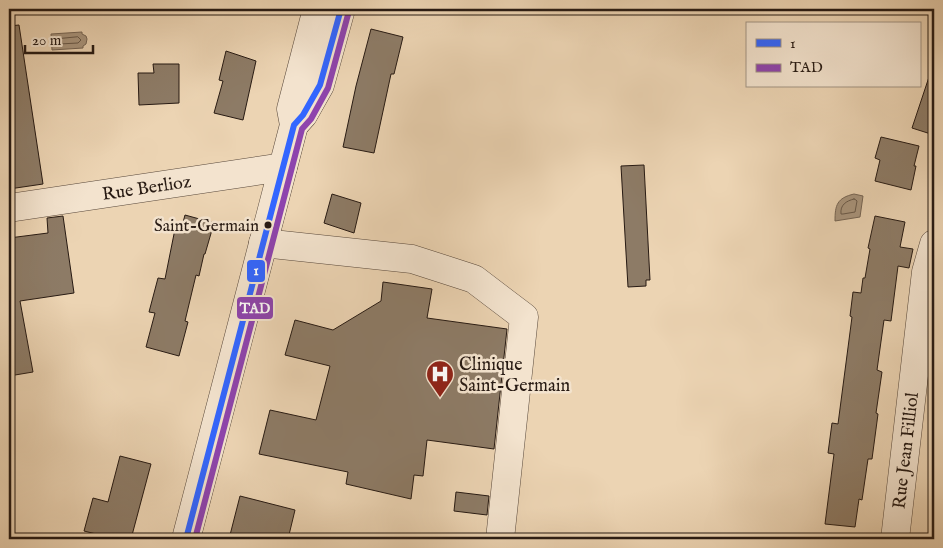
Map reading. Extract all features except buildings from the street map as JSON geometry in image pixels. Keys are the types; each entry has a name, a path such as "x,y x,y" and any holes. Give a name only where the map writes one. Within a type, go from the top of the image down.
{"street":[{"path":"186,539 294,125 291,110 317,9"},
{"path":"294,125 303,115 320,85 341,9"},
{"name":"Rue Berlioz","path":"9,208 283,167"},
{"path":"263,243 412,260 474,279 524,317 500,539"},
{"name":"Rue Jean Filliol","path":"895,539 926,329 926,272 934,244"}],"water":[{"path":"82,32 87,39 83,48 52,50 51,34"},
{"path":"854,194 863,196 860,217 835,221 838,203"}],"transit line":[{"name":"1","path":"186,539 294,125 303,115 320,85 341,9"},
{"name":"TAD","path":"195,539 302,129 311,119 328,88 349,11"}],"place":[{"name":"Saint-Germain","path":"268,225"},
{"name":"Clinique Saint-Germain","path":"440,398"}]}
